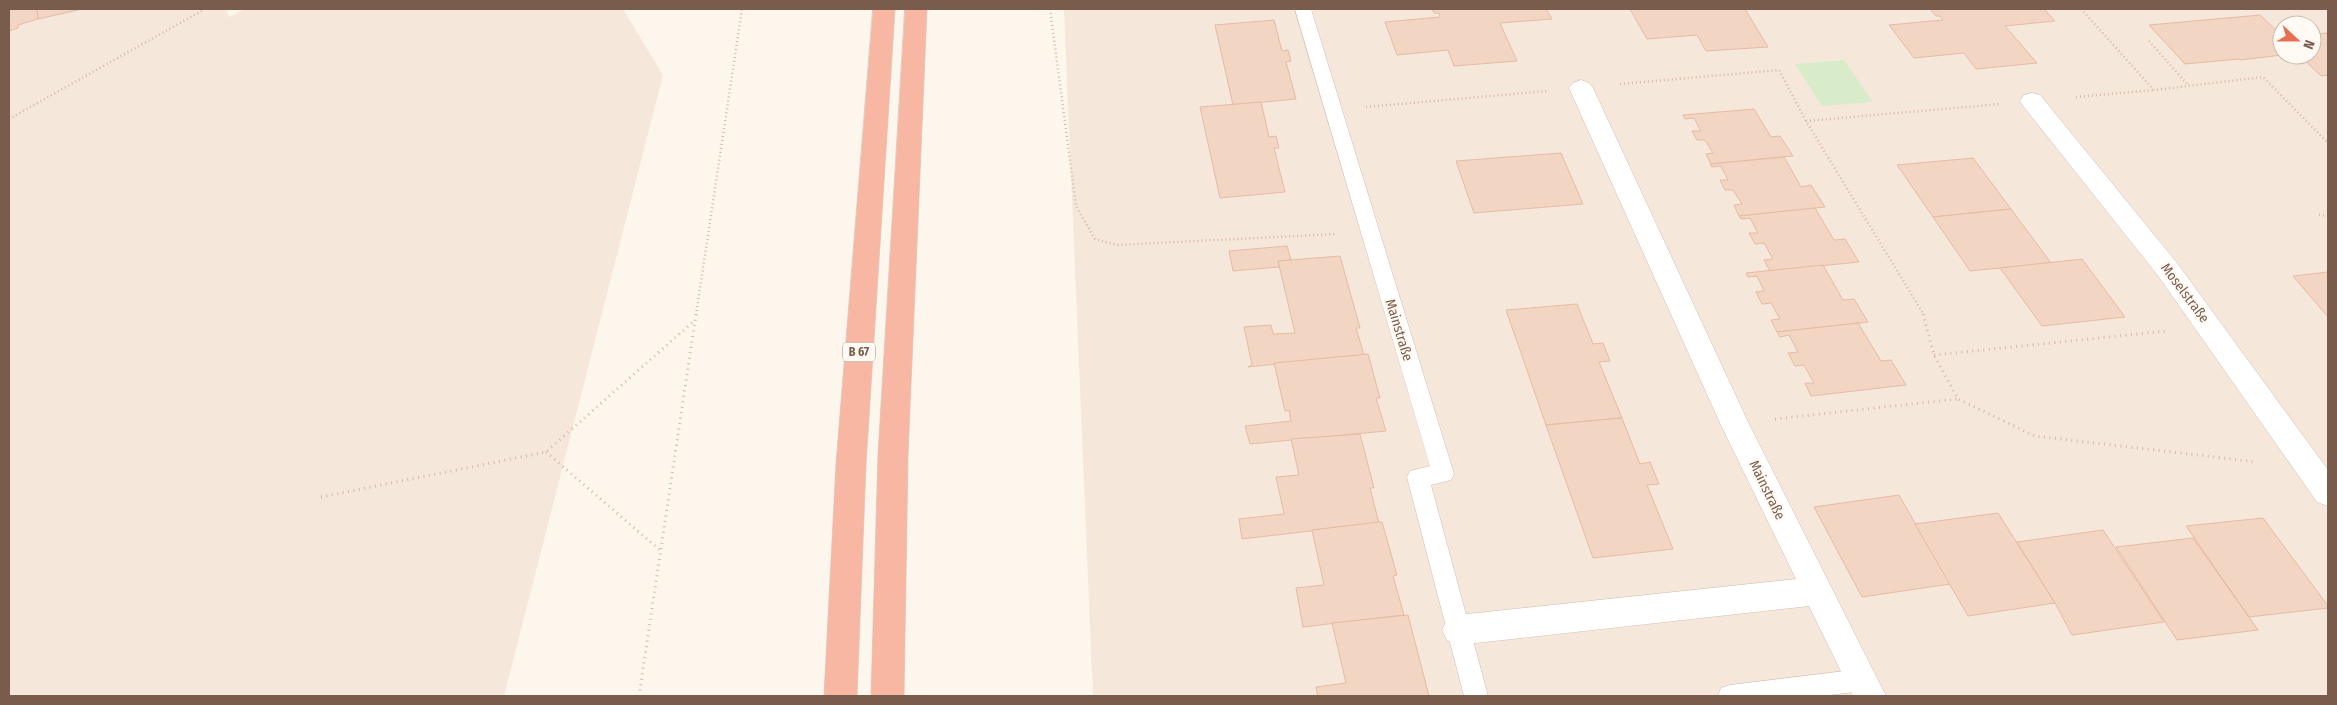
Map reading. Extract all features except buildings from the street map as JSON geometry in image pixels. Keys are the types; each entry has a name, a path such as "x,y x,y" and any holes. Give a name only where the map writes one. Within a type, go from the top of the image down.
{"highway":[{"name":"B 67","path":"840,696 852,454 884,9"},
{"path":"887,696 893,456 916,9"}],"street":[{"name":"Mainstraße","path":"1582,88 1734,423 1866,688"},
{"name":"Moselstraße","path":"2032,101 2168,270 2312,468 2328,493"},
{"path":"1458,630 1817,590"}],"lane":[{"name":"Mainstraße","path":"1302,9 1443,474 1418,477 1476,696"},
{"path":"1730,696 1866,688"}],"path":[{"path":"9,119 205,9"},
{"path":"639,696 742,9"},
{"path":"1050,9 1076,206 1095,239 1117,245 1369,232"},
{"path":"2081,9 2154,90"},
{"path":"2149,41 2188,86"},
{"path":"1333,109 1779,70 1806,121 1925,317 1934,355 1958,399"},
{"path":"1806,121 2154,90 2263,77 2328,143"},
{"path":"2319,215 2328,216"},
{"path":"321,497 546,452 694,321"},
{"path":"1934,355 2209,327"},
{"path":"1734,423 1958,399 2035,436 2312,468"},
{"path":"546,452 661,551"}],"shaded area":[{"path":"9,9 226,9 229,17 245,9 623,9 663,75 504,696 9,696"},
{"path":"1064,9 2328,9 2328,696 1093,696"}],"green space":[{"path":"1844,60 1873,102 1822,106 1795,64"}]}
